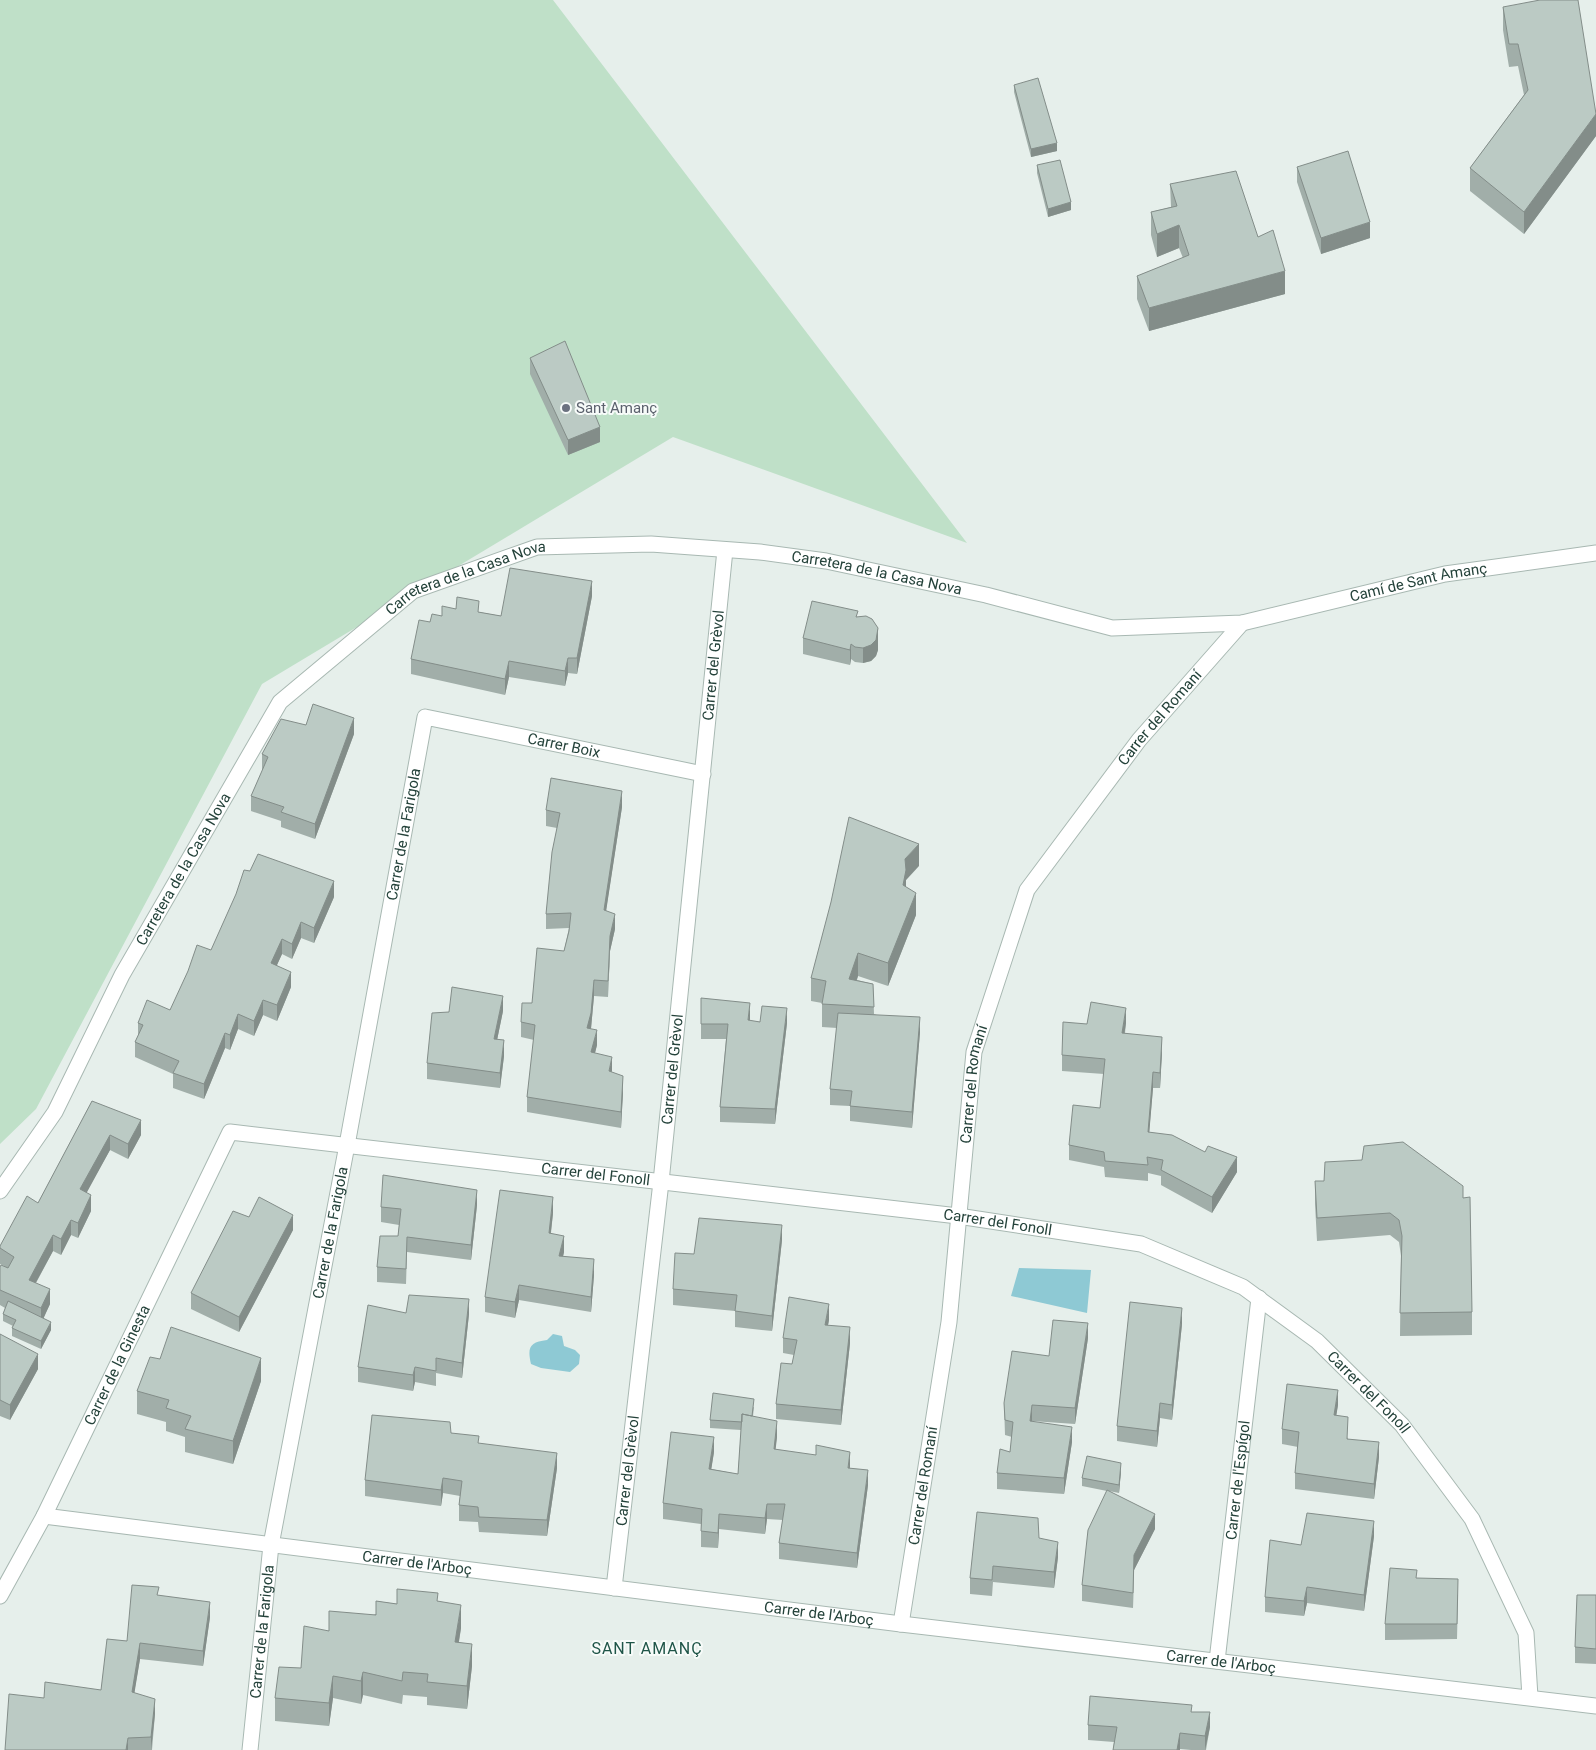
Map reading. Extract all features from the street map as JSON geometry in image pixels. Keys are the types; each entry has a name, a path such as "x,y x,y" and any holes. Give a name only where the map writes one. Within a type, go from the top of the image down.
{"street":[{"name":"Carretera de la Casa Nova","path":"0,1191 54,1112 122,975 280,702 413,590 537,547 651,544 760,552 826,561 986,595 1112,628 1242,623"},
{"name":"Carrer del Grèvol","path":"614,1588 661,1182 725,550"},
{"name":"Camí de Sant Amanç","path":"1242,623 1446,574 1596,553"},
{"name":"Carrer del Romaní","path":"901,1624 949,1322 974,1052 1027,890 1139,740 1242,623"},
{"name":"Carrer Boix","path":"425,717 703,774"},
{"name":"Carrer de la Farigola","path":"250,1750 271,1545 347,1145 425,717"},
{"name":"Carrer del Fonoll","path":"230,1132 958,1216 1141,1244 1243,1287 1317,1341 1402,1425 1472,1519 1526,1633 1530,1697"},
{"name":"Carrer de la Ginesta","path":"0,1596 44,1516 230,1132"},
{"name":"Carrer de l'Espígol","path":"1217,1661 1258,1298"},
{"name":"Carrer de l'Arboç","path":"44,1516 901,1624 1596,1706"}],"green space":[{"path":"0,0 553,0 967,543 673,437 262,684 36,1109 0,1144"}],"water":[{"path":"1019,1268 1091,1270 1087,1313 1011,1296"},
{"path":"553,1334 562,1336 564,1346 575,1350 580,1355 579,1364 570,1372 541,1368 531,1364 529,1353 531,1346 537,1342 547,1340"}],"building":[{"path":"1540,0 1578,0 1596,114 1524,212 1470,168 1528,90 1518,44 1509,44 1503,7"},
{"path":"1038,78 1057,143 1031,149 1014,85"},
{"path":"1348,151 1370,222 1321,238 1297,167"},
{"path":"1060,160 1071,202 1048,209 1037,165"},
{"path":"1236,171 1258,237 1273,230 1285,271 1149,308 1137,276 1189,255 1179,225 1157,234 1151,212 1177,206 1170,184"},
{"name":"Sant Amanç","path":"565,341 600,427 568,440 530,358"},
{"path":"510,568 592,581 577,658 568,658 565,671 509,661 505,679 411,659 419,620 430,622 432,614 442,616 442,606 456,609 457,597 479,601 478,612 501,616"},
{"path":"812,601 858,611 856,617 866,616 872,619 878,628 876,640 871,645 863,648 855,647 851,644 850,650 803,638"},
{"path":"313,704 354,718 315,824 281,812 284,807 251,796 268,757 262,754 281,719 306,725"},
{"path":"551,778 622,791 604,910 615,914 610,936 608,981 594,980 591,1013 587,1028 597,1030 591,1052 612,1057 609,1071 623,1076 621,1112 527,1097 535,1025 521,1022 522,1003 532,1003 537,948 564,951 571,913 546,914 552,852 560,813 546,810"},
{"path":"849,817 919,844 905,859 906,870 903,885 916,893 888,963 858,953 849,979 873,984 874,1007 822,1004 826,981 811,978 831,902"},
{"path":"258,854 334,881 314,928 301,922 292,944 282,939 271,963 291,972 277,1005 263,1000 254,1021 238,1014 230,1035 225,1033 204,1084 173,1073 179,1061 135,1042 143,1025 138,1023 147,1000 170,1010 188,971 197,945 211,950 236,894 244,870 250,871"},
{"path":"452,987 503,996 494,1039 504,1040 500,1073 427,1063 432,1013 449,1012"},
{"path":"701,998 750,1003 748,1020 760,1022 762,1006 787,1008 775,1109 720,1107 728,1024 701,1024"},
{"path":"1091,1002 1126,1008 1122,1033 1162,1037 1160,1073 1153,1072 1148,1132 1172,1135 1205,1152 1208,1146 1237,1157 1212,1197 1161,1170 1163,1160 1147,1157 1148,1165 1105,1161 1104,1152 1069,1145 1073,1105 1100,1108 1105,1059 1062,1055 1063,1022 1087,1024"},
{"path":"838,1013 920,1017 912,1112 850,1106 852,1091 830,1089"},
{"path":"92,1101 141,1120 128,1144 110,1135 80,1189 91,1195 78,1223 71,1220 61,1239 53,1235 29,1280 50,1289 41,1308 0,1290 0,1267 1,1265 8,1268 14,1257 0,1248 0,1246 27,1196 38,1203"},
{"path":"1403,1142 1463,1186 1463,1198 1470,1197 1472,1312 1400,1313 1402,1236 1399,1220 1390,1213 1317,1218 1315,1181 1324,1181 1325,1162 1362,1160 1364,1146"},
{"path":"383,1175 477,1190 471,1245 407,1237 406,1269 377,1267 380,1236 398,1236 401,1209 381,1207"},
{"path":"500,1190 553,1197 549,1233 564,1236 559,1256 594,1259 591,1297 519,1285 515,1302 485,1297"},
{"path":"259,1197 293,1215 239,1317 191,1293 233,1211 249,1217"},
{"path":"699,1218 782,1225 772,1316 735,1311 737,1295 673,1289 675,1253 694,1254"},
{"path":"409,1295 469,1299 462,1363 436,1358 436,1371 415,1367 413,1375 358,1367 368,1305 406,1313"},
{"path":"789,1297 829,1304 825,1325 850,1327 841,1410 776,1404 781,1363 792,1364 797,1340 783,1338"},
{"path":"8,1301 51,1322 41,1341 12,1328 16,1320 3,1314"},
{"path":"1130,1302 1182,1308 1172,1405 1160,1403 1157,1431 1117,1426"},
{"path":"1053,1320 1088,1323 1075,1408 1032,1405 1030,1421 1072,1427 1064,1478 997,1473 1000,1449 1010,1452 1013,1422 1005,1420 1004,1403 1012,1351 1049,1356"},
{"path":"171,1327 261,1358 233,1441 185,1429 191,1416 166,1408 169,1400 137,1391 150,1357 160,1359"},
{"path":"0,1334 38,1354 10,1405 0,1400"},
{"path":"1287,1384 1338,1390 1334,1415 1348,1417 1347,1439 1379,1442 1374,1484 1295,1473 1299,1432 1282,1429"},
{"path":"713,1393 754,1399 752,1416 742,1414 742,1422 710,1420"},
{"path":"742,1414 777,1421 774,1449 816,1455 816,1445 850,1452 848,1468 868,1470 857,1553 779,1543 785,1504 767,1504 765,1518 719,1514 718,1533 701,1531 702,1509 663,1503 671,1432 714,1437 709,1469 738,1474"},
{"path":"372,1415 450,1422 451,1433 479,1436 478,1443 557,1453 547,1520 479,1517 478,1507 459,1505 462,1481 443,1478 441,1490 365,1480"},
{"path":"1087,1456 1121,1463 1119,1485 1082,1478"},
{"path":"1107,1490 1155,1514 1134,1555 1133,1593 1082,1585 1088,1530"},
{"path":"977,1512 1038,1518 1039,1538 1058,1542 1054,1572 993,1566 992,1580 970,1578"},
{"path":"1307,1513 1374,1521 1364,1595 1307,1587 1304,1601 1265,1597 1270,1540 1301,1545"},
{"path":"1390,1568 1417,1570 1416,1578 1458,1579 1457,1624 1385,1624"},
{"path":"132,1585 159,1587 157,1595 210,1602 203,1651 140,1643 132,1692 155,1699 151,1737 128,1738 126,1750 5,1750 9,1694 44,1698 45,1682 101,1690 107,1639 127,1641"},
{"path":"397,1589 438,1593 437,1601 461,1605 455,1642 472,1644 467,1686 427,1682 428,1674 403,1672 402,1681 363,1672 361,1681 333,1676 329,1703 275,1698 279,1667 301,1668 304,1626 329,1631 329,1611 376,1615 376,1601 397,1604"},
{"path":"1577,1595 1596,1595 1596,1649 1575,1647"},
{"path":"1090,1696 1192,1705 1191,1712 1210,1712 1205,1736 1180,1733 1177,1750 1113,1750 1117,1727 1088,1725"}],"place":[{"name":"Sant Amanç","path":"566,408"}],"district":[{"name":"SANT AMANÇ","path":"647,1648"}]}
